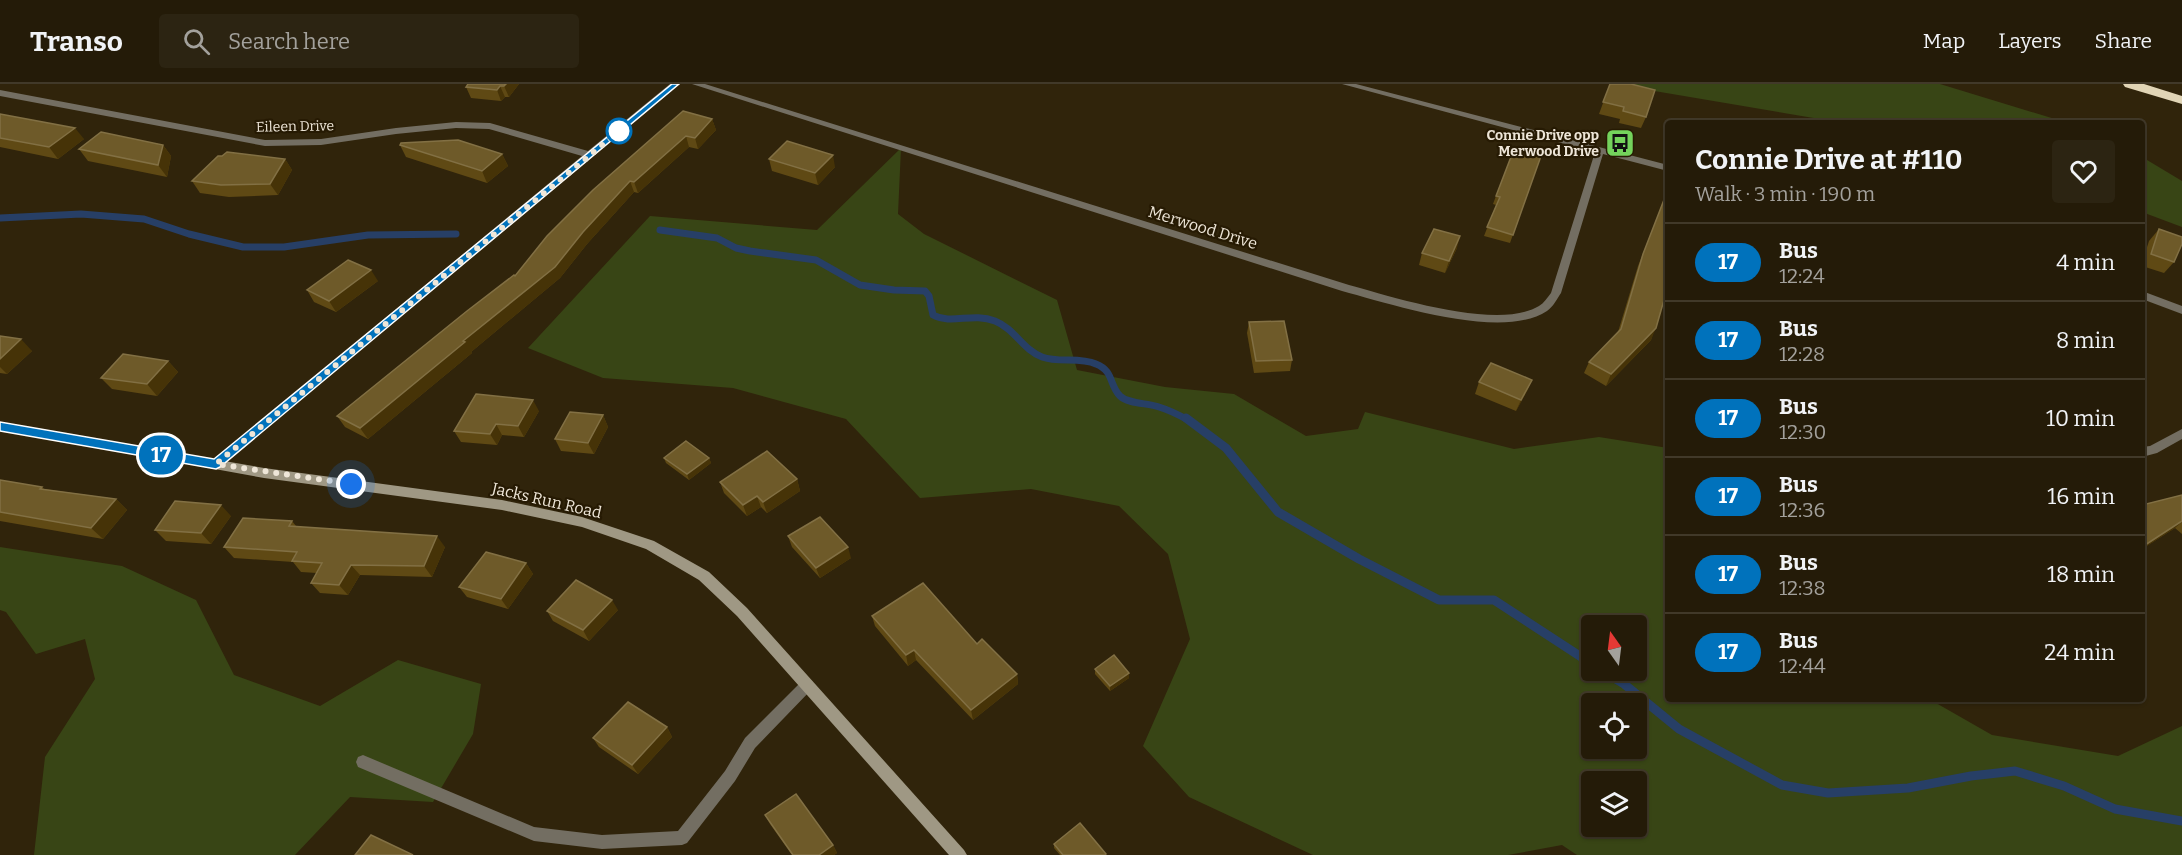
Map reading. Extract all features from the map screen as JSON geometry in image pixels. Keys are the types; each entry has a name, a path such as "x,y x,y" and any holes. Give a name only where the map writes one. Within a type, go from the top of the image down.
{"highway":[{"path":"2130,84 2182,100"}],"street":[{"path":"216,464 675,84"},
{"name":"Merwood Drive","path":"696,84 1346,288 1423,308 1468,316 1514,317 1543,309 1550,303 1556,293 1600,150"},
{"path":"1346,84 1665,167"},
{"name":"Eileen Drive","path":"0,93 265,142 321,142 456,125 490,126 590,155"},
{"path":"2145,296 2182,310"},
{"name":"Jacks Run Road","path":"0,426 264,473 502,505 582,522 650,545 704,576 741,612 959,855"},
{"path":"2145,451 2152,450 2182,433"},
{"path":"363,762 534,834 602,842 682,838 730,776 750,743 807,685"}],"green space":[{"path":"1613,84 1940,84 2058,120 1825,120"},
{"path":"901,148 898,214 924,234 1057,300 1077,370 1165,387 1234,394 1306,436 1358,429 1365,412 1514,449 1599,437 1665,448 1665,702 1934,702 1992,735 2118,756 2182,726 2182,855 1577,855 1562,845 1508,855 1313,855 1189,797 1143,746 1190,639 1168,554 1119,506 1031,489 920,498 846,419 733,388 603,378 528,348 650,216 817,230"},
{"path":"2145,159 2182,181 2182,227 2145,213"},
{"path":"0,547 122,566 196,600 234,675 320,706 398,660 481,684 473,734 433,802 350,797 295,855 34,855 45,757 95,679 85,639 36,654 6,612 0,610"}],"building":[{"path":"468,84 506,84 497,90 466,87"},
{"path":"1610,84 1631,84 1655,90 1646,117 1623,111 1624,107 1603,102"},
{"path":"683,111 712,119 695,138 686,136 634,182 630,181 583,232 555,267 360,428 337,416 467,311 515,276 547,236 593,190"},
{"path":"0,114 75,128 49,147 0,138"},
{"path":"101,132 163,145 158,165 79,149"},
{"path":"458,140 502,154 482,171 400,145 401,143"},
{"path":"787,141 833,155 815,173 769,159"},
{"path":"1514,149 1541,156 1513,235 1487,227 1500,197 1496,196"},
{"path":"227,152 285,159 270,184 221,185 192,181 218,156"},
{"path":"1665,197 1665,296 1656,328 1611,374 1589,362 1621,329 1643,254"},
{"path":"1434,229 1460,236 1449,261 1422,253"},
{"path":"2159,229 2182,237 2182,244 2174,262 2151,254"},
{"path":"348,260 371,270 329,301 307,290"},
{"path":"1284,321 1292,360 1256,361 1249,322"},
{"path":"0,336 21,339 0,359"},
{"path":"123,354 168,361 147,384 101,378"},
{"path":"1491,363 1532,380 1521,400 1479,382"},
{"path":"476,394 533,400 518,426 496,424 490,434 454,431"},
{"path":"570,412 603,415 588,443 555,439"},
{"path":"686,441 709,458 687,474 664,458"},
{"path":"767,451 797,479 763,502 757,496 743,505 720,482"},
{"path":"0,480 42,487 40,489 116,499 91,528 0,512"},
{"path":"2182,495 2182,521 2145,545 2145,504"},
{"path":"175,501 221,505 201,533 155,530"},
{"path":"820,517 848,547 816,568 788,536"},
{"path":"243,518 292,521 289,526 437,536 424,566 351,565 339,585 311,583 322,563 292,561 297,552 224,547"},
{"path":"486,552 526,563 501,599 459,587"},
{"path":"576,580 612,600 583,630 547,611"},
{"path":"923,583 977,644 982,639 1017,674 971,710 914,650 906,655 872,616"},
{"path":"1114,655 1129,673 1110,686 1095,669"},
{"path":"628,702 667,727 632,765 593,738"},
{"path":"796,794 833,845 819,855 793,855 765,815"},
{"path":"1080,823 1105,855 1063,855 1054,844"},
{"path":"371,835 413,855 355,855"}],"waterway":[{"path":"0,218 81,214 144,219 189,234 243,247 284,247 368,235 456,234"},
{"path":"660,230 717,238 736,248 750,251 816,260 860,285 894,290 925,291 929,296 933,315 947,319 978,318 995,321 1008,329 1035,354 1048,359 1096,364 1106,370 1117,392 1124,399 1163,408 1188,420"},
{"path":"1186,418 1226,448 1278,512 1359,559 1439,600 1494,600 1581,657"},
{"path":"1619,681 1679,729 1782,785 1828,793 1908,788 1971,776 2015,771 2064,786 2115,809 2182,821"}],"bus line":[{"name":"17","path":"0,426 216,464 675,84"}],"place":[{"name":"Connie Drive opp Merwood Drive","path":"1620,143"}],"route":[{"path":"351,484 264,473 216,464 624,127 619,131"}]}
